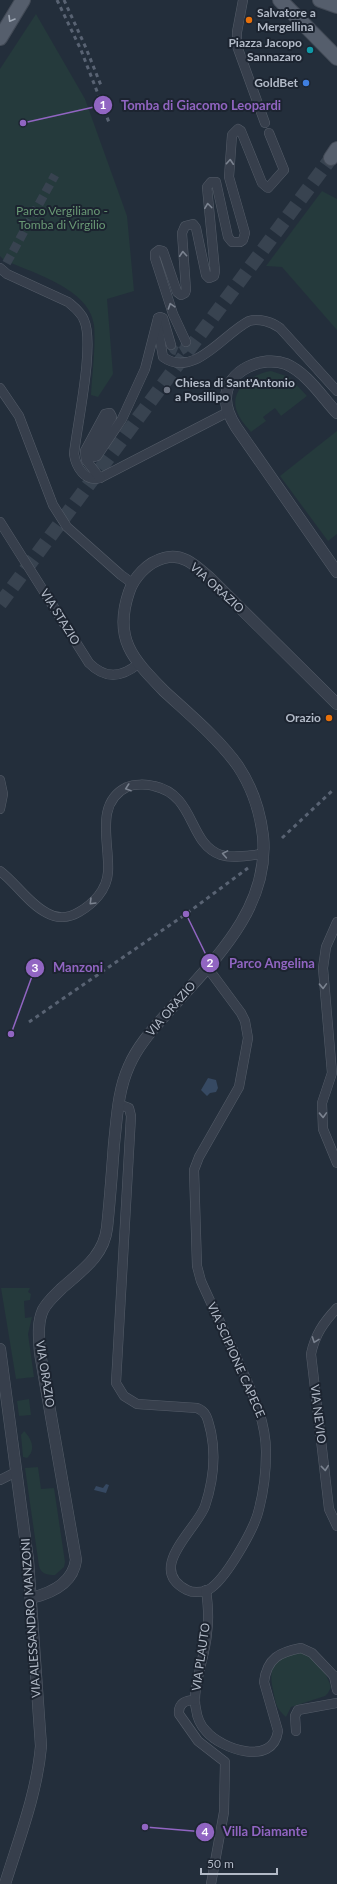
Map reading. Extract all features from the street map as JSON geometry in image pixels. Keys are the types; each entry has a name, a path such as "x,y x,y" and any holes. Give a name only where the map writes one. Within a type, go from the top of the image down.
{"main road":[{"path":"0,38 23,0"},
{"path":"280,0 337,58"},
{"path":"320,0 337,6"}],"street":[{"path":"243,0 237,32 237,46 266,123"},
{"path":"186,342 173,314 155,258 155,253 159,250 163,251 177,292 181,295 185,294 182,233 185,226 193,224 196,228 206,274 209,278 214,276 215,271 207,187 211,182 216,182 228,237 232,242 240,242 243,240 245,233 229,177 232,135 238,129 241,131 262,183 268,188 284,170 269,133"},
{"path":"0,268 7,274 68,302 85,320 87,346 75,461 82,473 89,478 95,480 100,478 228,412"},
{"path":"158,318 161,317 164,319 171,345"},
{"path":"100,478 86,460 85,451 105,414 110,413 112,417 92,449 91,454 94,457 97,456 122,419 146,369 158,318"},
{"path":"158,318 163,357 177,364 190,363 196,360 246,322 257,320 273,324 280,328 337,391"},
{"path":"337,414 298,371 285,364 270,360 250,366 234,379 227,391 226,403 228,412 243,439 333,559 337,572"},
{"path":"0,388 19,416 53,505 67,527 132,583"},
{"name":"VIA STAZIO","path":"0,522 89,663 101,673 110,676 126,673 138,664"},
{"name":"VIA ORAZIO","path":"31,1598 52,1592 68,1580 75,1570 76,1560 40,1353 40,1323 42,1311 48,1303 98,1255 105,1241 118,1104 122,1083 137,1051 152,1030 236,932 249,910 257,892 263,870 262,831 255,796 237,765 222,747 138,664 127,642 123,614 132,583 149,565 158,559 177,556 192,564 211,579 337,704"},
{"path":"0,780 3,794 0,809"},
{"path":"0,870 48,914 62,918 75,914 87,907 104,886 108,873 105,826 107,812 113,798 119,791 129,786 155,786 162,788 176,796 182,803 206,846 222,855 247,856 263,854"},
{"path":"337,922 326,947 323,968 323,992 332,1073 322,1103 323,1129 337,1163"},
{"name":"VIA SCIPIONE CAPECE","path":"206,1590 216,1583 249,1536 259,1510 266,1471 266,1444 263,1421 251,1390 201,1281 197,1266 194,1170 199,1157 239,1087 248,1038 245,1021 241,1013 207,967"},
{"path":"118,1104 129,1108 132,1116 116,1383 124,1396 137,1404 197,1408 202,1410 206,1415 214,1446 213,1470 210,1488 204,1508 173,1556 171,1568 177,1583 188,1590 195,1592 206,1590"},
{"name":"VIA NEVIO","path":"337,1308 323,1323 314,1339 311,1354 329,1509 337,1526"},
{"name":"VIA ALESSANDRO MANZONI","path":"0,1349 28,1560 41,1746 39,1764 22,1829 5,1884"},
{"path":"0,1480 16,1472"},
{"name":"VIA PLAUTO","path":"206,1590 207,1634 195,1700 200,1722 206,1732 234,1748 254,1754 270,1746 277,1736 278,1731 264,1682 267,1668 271,1661 278,1656 302,1648 312,1653 335,1676 337,1690"},
{"name":"VIA PLAUTO","path":"195,1700 183,1702 180,1706 179,1714 198,1741 225,1762 224,1812 211,1884"},
{"path":"296,1731 295,1716 298,1710 337,1703"}],"green space":[{"name":"Parco Vergiliano - Tomba di Virgilio","path":"36,14 85,99 127,216 134,291 107,299 113,374 98,397 91,395 94,325 90,312 82,301 71,292 44,277 4,260 0,256 0,69"},
{"path":"322,191 337,199 337,330 282,267 266,266"},
{"path":"271,371 289,377 307,396 281,416 275,408 263,417 266,421 251,432 242,421 235,406 238,391 249,380"},
{"path":"337,431 337,534 328,541 280,476"},
{"path":"1,1288 30,1288 28,1292 31,1294 30,1300 24,1301 25,1318 32,1317 28,1334 34,1377 16,1379"},
{"path":"29,1399 31,1415 19,1416 17,1401"},
{"path":"24,1431 32,1444 30,1455 27,1458 23,1457 21,1435"},
{"path":"38,1467 41,1489 54,1488 65,1562 64,1567 55,1575 45,1574 41,1571 39,1566 25,1468"},
{"path":"303,1652 312,1658 320,1667 327,1677 331,1687 325,1696 291,1707 286,1717 278,1708 276,1702 272,1681 273,1667 281,1659 287,1656"}],"water":[{"path":"208,1078 216,1080 218,1088 216,1092 210,1093 207,1096 201,1090"},
{"path":"106,1484 109,1485 106,1493 94,1490 96,1486 103,1488"}],"tunnel":[{"path":"0,604 331,158"},
{"path":"0,275 55,175"},
{"path":"171,345 174,350 179,352 184,349 186,342"}],"railway":[{"path":"57,0 81,50 110,125"},
{"path":"64,0 102,88"},
{"path":"282,838 332,791"},
{"path":"29,1022 186,914 248,868"}],"place":[{"name":"Salvatore a Mergellina","path":"249,20"},
{"name":"Piazza Jacopo Sannazaro","path":"310,50"},
{"name":"GoldBet","path":"306,83"},
{"name":"Tomba di Giacomo Leopardi","path":"23,123"},
{"name":"Chiesa di Sant'Antonio a Posillipo","path":"167,390"},
{"name":"Orazio","path":"329,718"},
{"name":"Parco Angelina","path":"186,914"},
{"name":"Manzoni","path":"11,1034"},
{"name":"Villa Diamante","path":"145,1827"}]}
